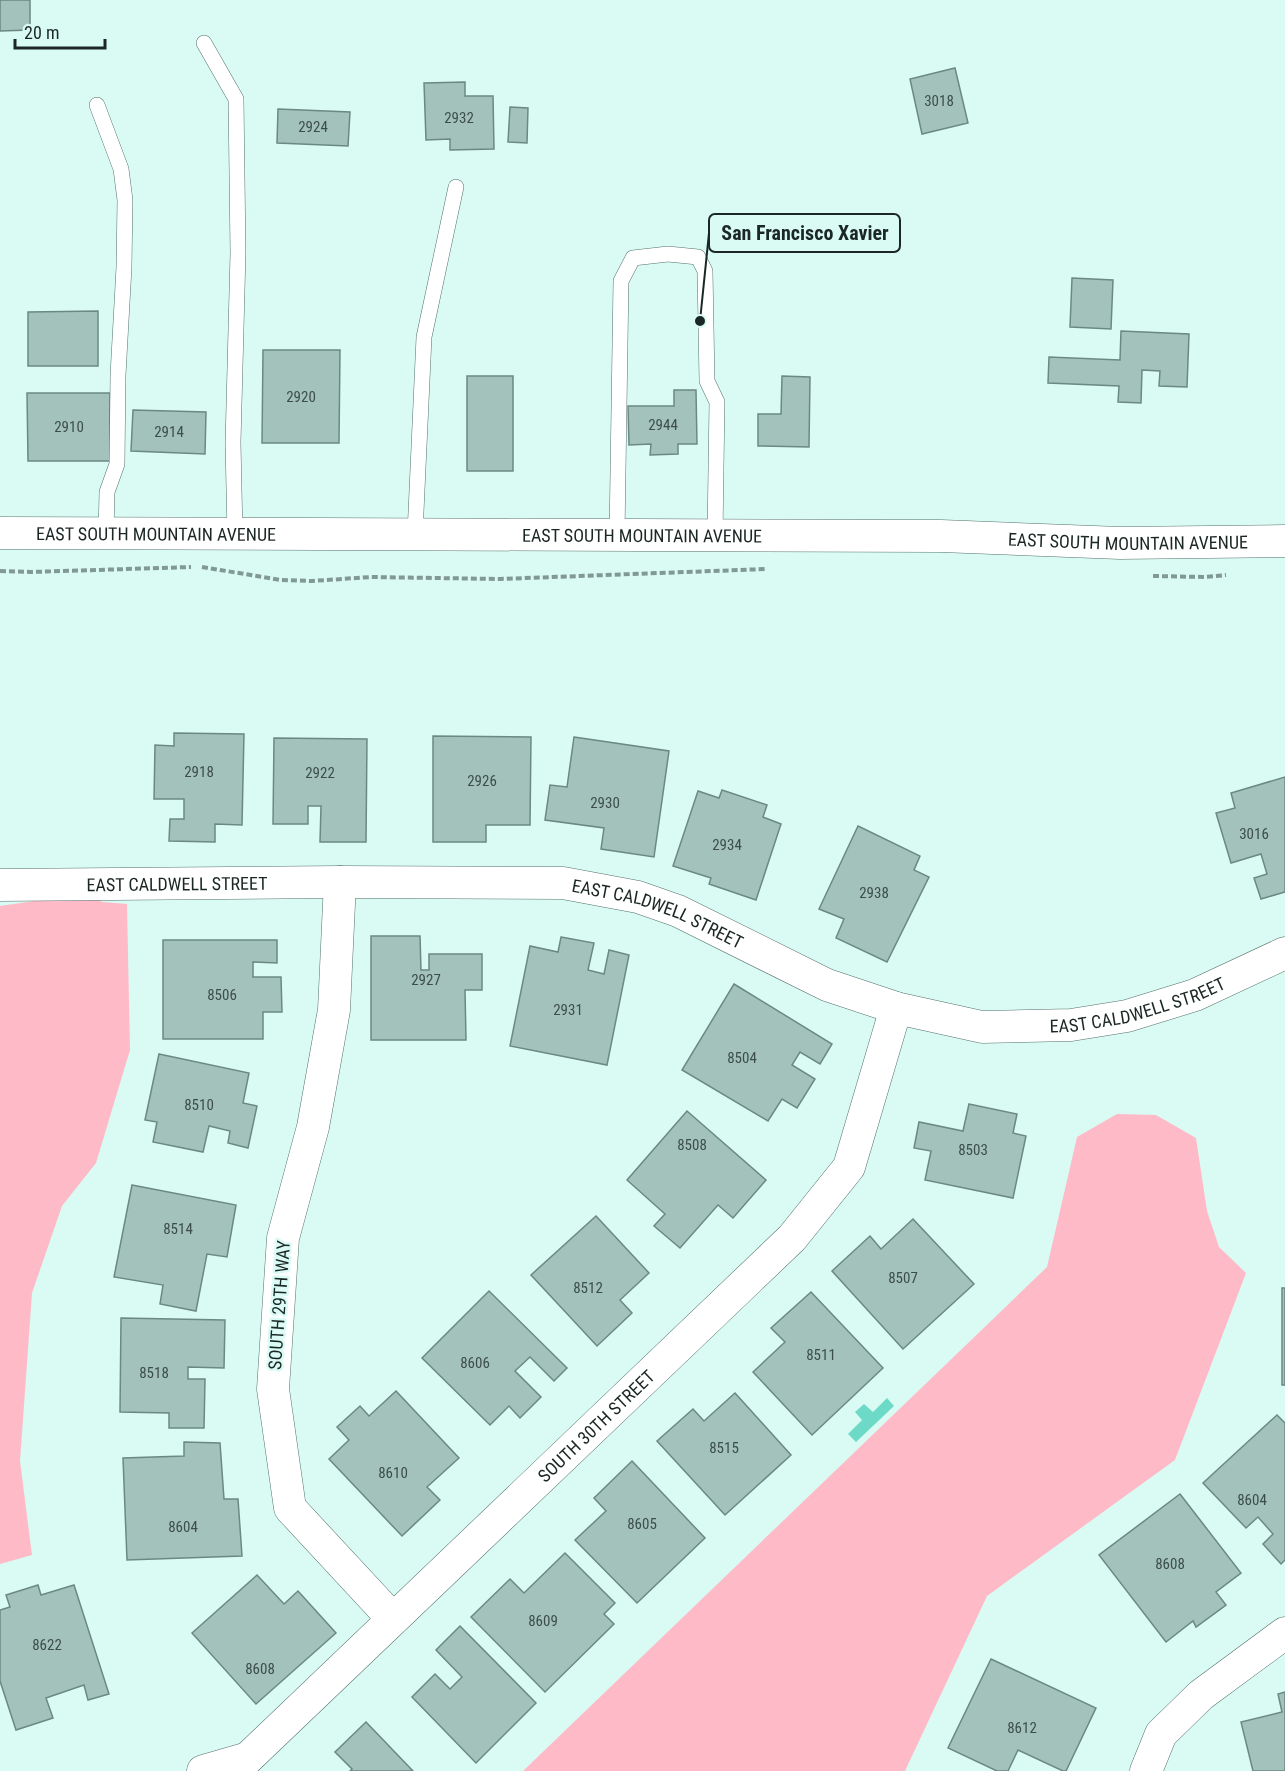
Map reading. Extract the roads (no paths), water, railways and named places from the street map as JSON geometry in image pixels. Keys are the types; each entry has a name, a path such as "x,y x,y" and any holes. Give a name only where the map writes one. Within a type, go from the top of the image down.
{"street":[{"name":"EAST SOUTH MOUNTAIN AVENUE","path":"0,533 941,536 1120,543 1285,541"},
{"name":"SOUTH 29TH WAY","path":"340,882 334,1010 313,1127 283,1238 273,1389 290,1508 393,1619"},
{"name":"EAST CALDWELL STREET","path":"0,885 563,883 638,897 678,910 826,985 896,1008 982,1027 1071,1025 1127,1016 1195,995 1285,953"},
{"name":"SOUTH 30TH STREET","path":"203,1771 248,1758 792,1238 849,1167 896,1008"},
{"path":"1146,1771 1161,1734 1201,1695 1285,1633"}],"lane":[{"path":"204,43 236,99 238,263 233,443 235,534"},
{"path":"98,105 121,169 124,201 117,464 107,492 106,534"},
{"path":"415,534 424,338 456,187"},
{"path":"617,535 621,281 633,258 668,254 698,257 705,271 707,381 717,402 715,535"}],"place":[{"name":"San Francisco Xavier","path":"700,321"}]}
